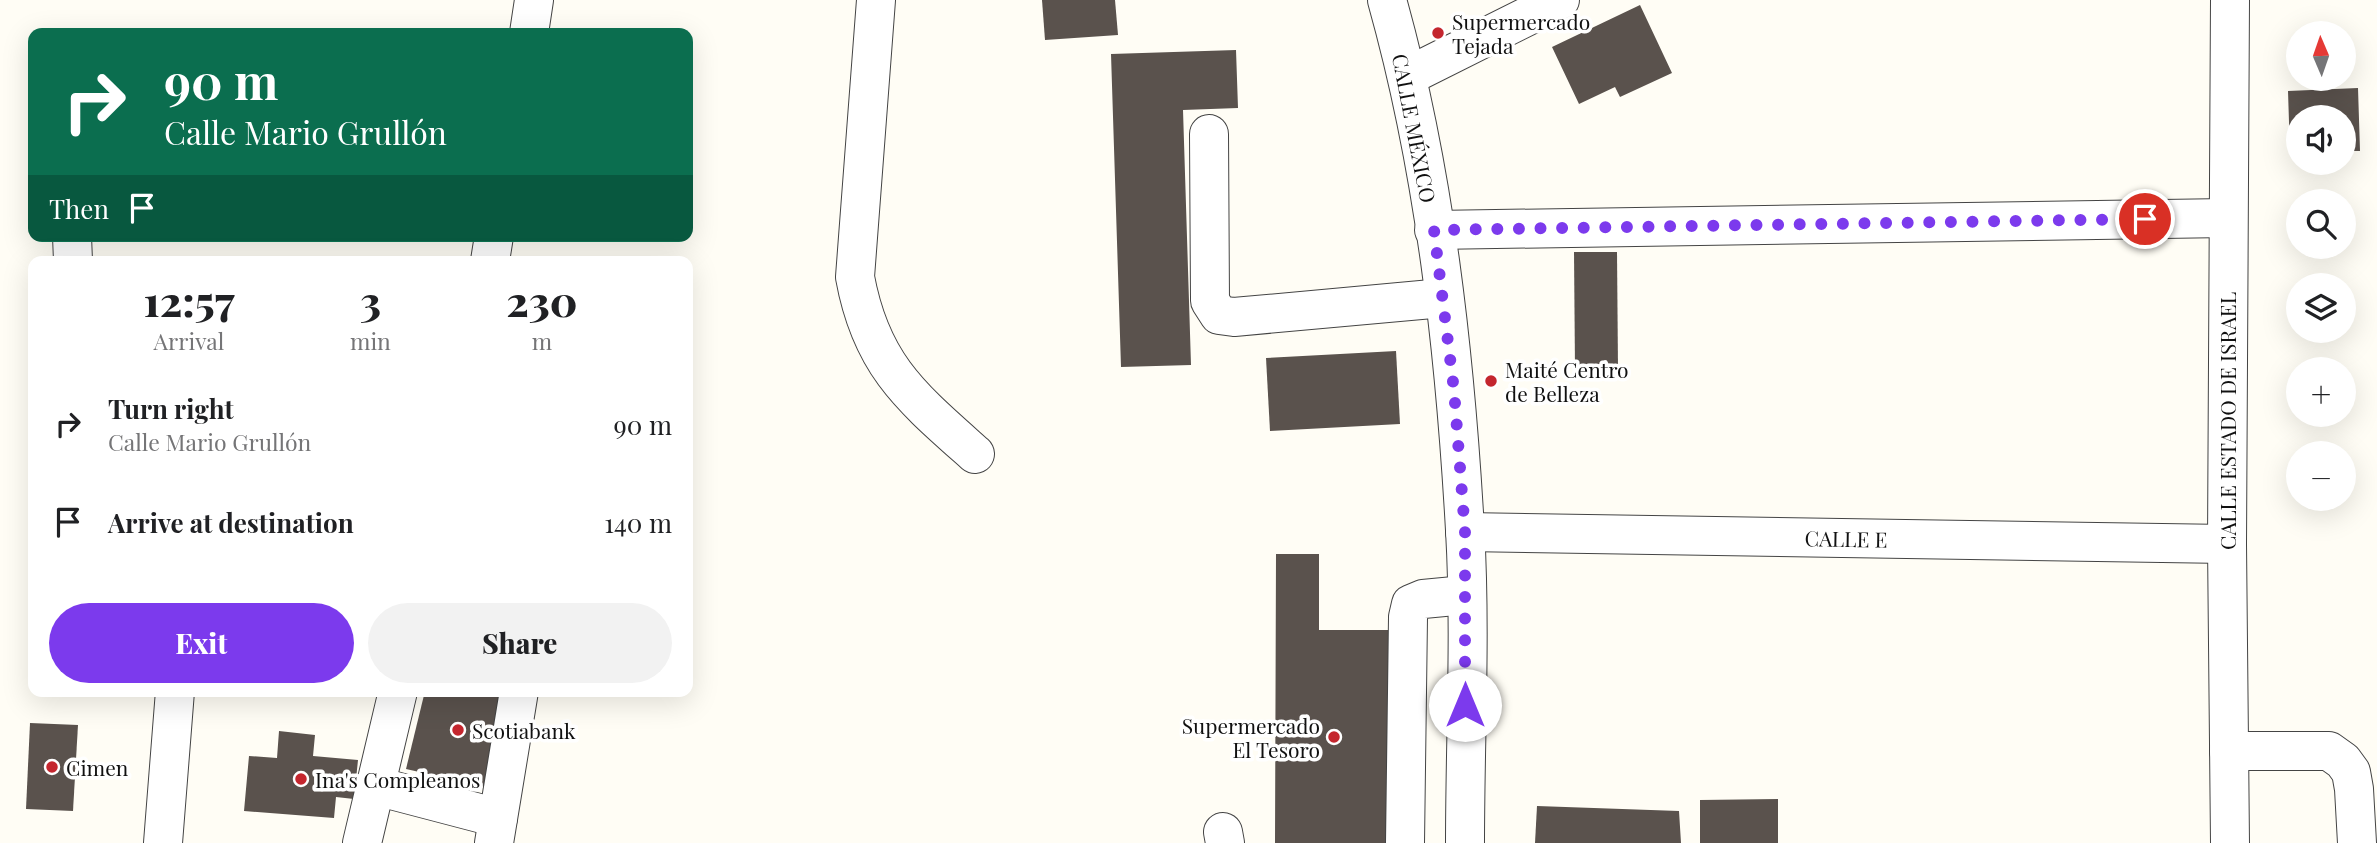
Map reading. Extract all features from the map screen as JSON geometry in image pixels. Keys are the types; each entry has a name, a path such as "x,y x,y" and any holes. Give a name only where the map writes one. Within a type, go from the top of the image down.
{"street":[{"path":"876,0 855,277 862,314 875,346 910,396 975,454"},
{"name":"CALLE MÉXICO","path":"1387,0 1408,76 1434,230 1454,390 1465,532 1465,843"},
{"path":"1408,76 1560,0"},
{"name":"CALLE ESTADO DE ISRAEL","path":"2230,0 2227,218 2230,843"},
{"path":"1209,134 1210,302 1219,315 1234,317 1443,299"},
{"path":"1434,230 2227,218"},
{"name":"CALLE E","path":"1465,532 2227,544"},
{"path":"1405,843 1408,617 1411,604 1423,598 1465,595"},
{"path":"163,843 174,697"},
{"path":"362,843 397,697"},
{"path":"376,786 496,831 518,697"},
{"path":"2229,751 2329,751 2343,761 2351,772 2354,789 2357,843"}],"building":[{"path":"1042,0 1115,0 1118,35 1045,40"},
{"path":"1640,5 1672,73 1620,97 1615,87 1579,104 1552,47"},
{"path":"1236,50 1238,108 1183,110 1191,365 1121,367 1111,54"},
{"path":"2356,88 2360,151 2356,151 2356,105 2288,105 2288,91 2356,91"},
{"path":"1574,252 1617,252 1618,369 1575,369"},
{"path":"1396,351 1400,424 1270,431 1266,358"},
{"name":"Supermercado El Tesoro","path":"1276,554 1319,554 1319,630 1392,630 1392,843 1275,843"},
{"name":"Scotiabank","path":"424,697 508,697 486,787 406,769"},
{"name":"Cimen","path":"30,723 78,725 73,811 26,809"},
{"name":"Ina's Compleanos","path":"279,731 315,735 313,756 358,760 354,799 336,797 334,818 244,811 249,756 277,758"},
{"path":"1778,799 1778,843 1700,843 1700,800"},
{"path":"1537,806 1679,811 1681,843 1535,843"}],"place":[{"name":"Supermercado Tejada","path":"1438,33"},
{"name":"Maité Centro de Belleza","path":"1491,381"},
{"name":"Scotiabank","path":"458,730"},
{"name":"Supermercado El Tesoro","path":"1334,737"},
{"name":"Cimen","path":"52,767"},
{"name":"Ina's Compleanos","path":"301,779"}],"route":[{"path":"1465,705 1465,532 1454,390 1434,230 2145,219"}]}
